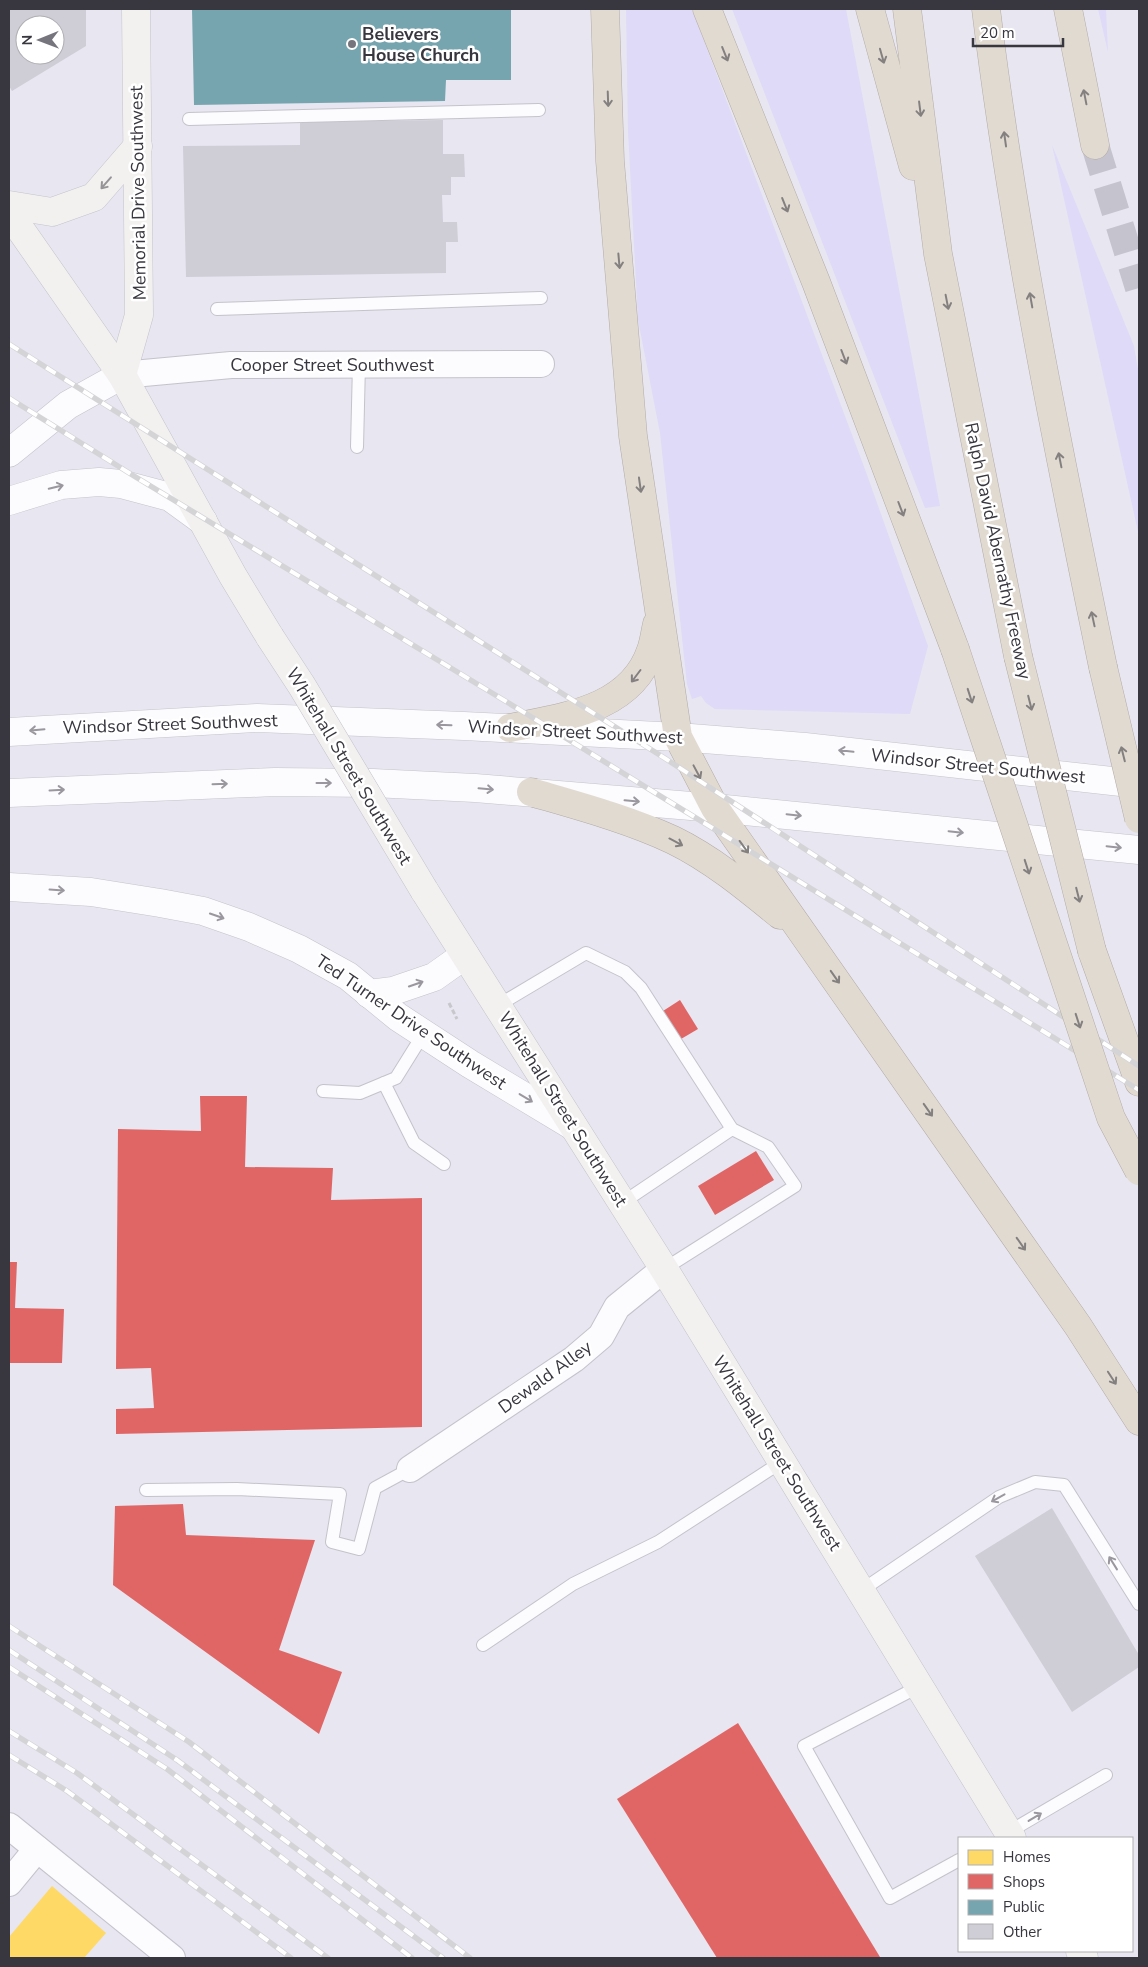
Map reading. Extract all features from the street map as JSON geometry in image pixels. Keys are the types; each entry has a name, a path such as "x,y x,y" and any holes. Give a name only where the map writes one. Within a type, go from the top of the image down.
{"highway":[{"path":"605,9 610,162 625,320 633,436 678,737 715,808 1078,1326 1139,1421"},
{"path":"707,9 816,282 955,650 1110,1118 1139,1172"},
{"path":"870,9 938,254"},
{"name":"Ralph David Abernathy Freeway","path":"907,9 938,254 1018,656 1092,951 1139,1082"},
{"path":"986,9 1012,185 1061,464 1103,667 1139,819"},
{"path":"1068,9 1095,145"},
{"path":"510,728 574,715 623,692 640,670 651,651 659,615"},
{"path":"531,792 634,824 674,841 714,864 750,890 807,937"}],"main road":[{"name":"Memorial Drive Southwest","path":"122,375 139,315 136,9"},
{"path":"9,205 52,212 94,196 138,146"},
{"name":"Whitehall Street Southwest","path":"9,213 122,375 270,637 302,686 424,890 664,1268 783,1461 920,1686 1006,1836"}],"street":[{"name":"Cooper Street Southwest","path":"122,375 231,364 541,364"},
{"path":"9,453 68,405 122,375"},
{"path":"9,501 61,485 99,482 121,484 170,497 203,521"},
{"name":"Windsor Street Southwest","path":"9,732 257,718 510,728 678,737 805,747 1139,784"},
{"path":"9,792 275,782 373,783 531,792 715,808 1139,850"},
{"name":"Ted Turner Drive Southwest","path":"9,887 91,892 203,911 249,927 299,949 348,976 398,1017 470,1064 573,1126"},
{"path":"369,994 393,991 434,978 465,955"},
{"name":"Dewald Alley","path":"410,1469 574,1360 601,1336 617,1307 664,1268"},
{"path":"9,1826 172,1958"},
{"path":"9,1883 37,1849"}],"lane":[{"path":"189,119 539,110"},
{"path":"217,308 541,298"},
{"path":"357,447 359,364"},
{"path":"497,1006 586,953 625,972 640,988 732,1129 768,1147 795,1186 664,1268"},
{"path":"323,1091 360,1093 396,1078 424,1034"},
{"path":"384,1083 414,1143 444,1164"},
{"path":"622,1203 732,1129"},
{"path":"483,1645 573,1584 658,1542 783,1461"},
{"path":"146,1490 237,1489 340,1494 332,1542 359,1549 376,1488 410,1469"},
{"path":"862,1590 999,1497 1035,1482 1064,1485 1139,1604"},
{"path":"920,1686 804,1746 890,1898 958,1861"},
{"path":"1006,1836 1106,1775"}],"path":[{"path":"445,995 458,1022"}],"shaded area":[{"path":"626,9 692,9 866,472 928,646 910,714 715,709 706,703 701,696 692,699 687,684 660,433 638,320 628,131"},
{"path":"732,9 846,9 940,506 925,508"},
{"path":"1098,9 1106,9 1108,52"},
{"path":"1052,145 1134,346 1139,376 1139,536"}],"building: Homes":[{"path":"52,1886 106,1933 84,1958 9,1958 9,1937"}],"building: Shops":[{"path":"680,1000 698,1029 681,1039 663,1011"},
{"path":"200,1096 247,1096 245,1167 333,1168 331,1200 422,1198 422,1427 116,1434 116,1409 154,1408 151,1368 116,1369 118,1129 201,1131"},
{"path":"756,1151 774,1180 715,1215 698,1186"},
{"path":"9,1262 17,1262 15,1308 64,1309 62,1363 9,1363"},
{"path":"183,1504 186,1535 315,1540 279,1650 342,1672 319,1734 113,1585 115,1506"},
{"path":"738,1723 880,1957 717,1958 617,1799"}],"building: Public":[{"name":"Believers House Church","path":"192,9 511,9 511,80 446,80 445,101 194,105"}],"building: Other":[{"path":"9,9 86,9 86,46 65,59 65,15 15,15 15,65 55,65 12,91 9,86"},
{"path":"443,120 443,154 464,154 465,177 451,177 451,195 442,195 443,222 457,222 458,242 446,242 446,273 186,277 183,146 300,145 300,122"},
{"path":"1052,1508 1139,1655 1139,1667 1072,1712 975,1556"}],"tunnel":[{"path":"1095,145 1139,288"}],"railway":[{"path":"9,344 666,759 1139,1066"},
{"path":"9,398 1139,1090"},
{"path":"9,1626 189,1742 470,1958"},
{"path":"9,1650 177,1760 443,1958"},
{"path":"9,1667 167,1769 412,1958"},
{"path":"9,1731 77,1773 328,1958"},
{"path":"9,1755 67,1791 291,1958"}],"place":[{"name":"Believers House Church","path":"352,44"}]}
